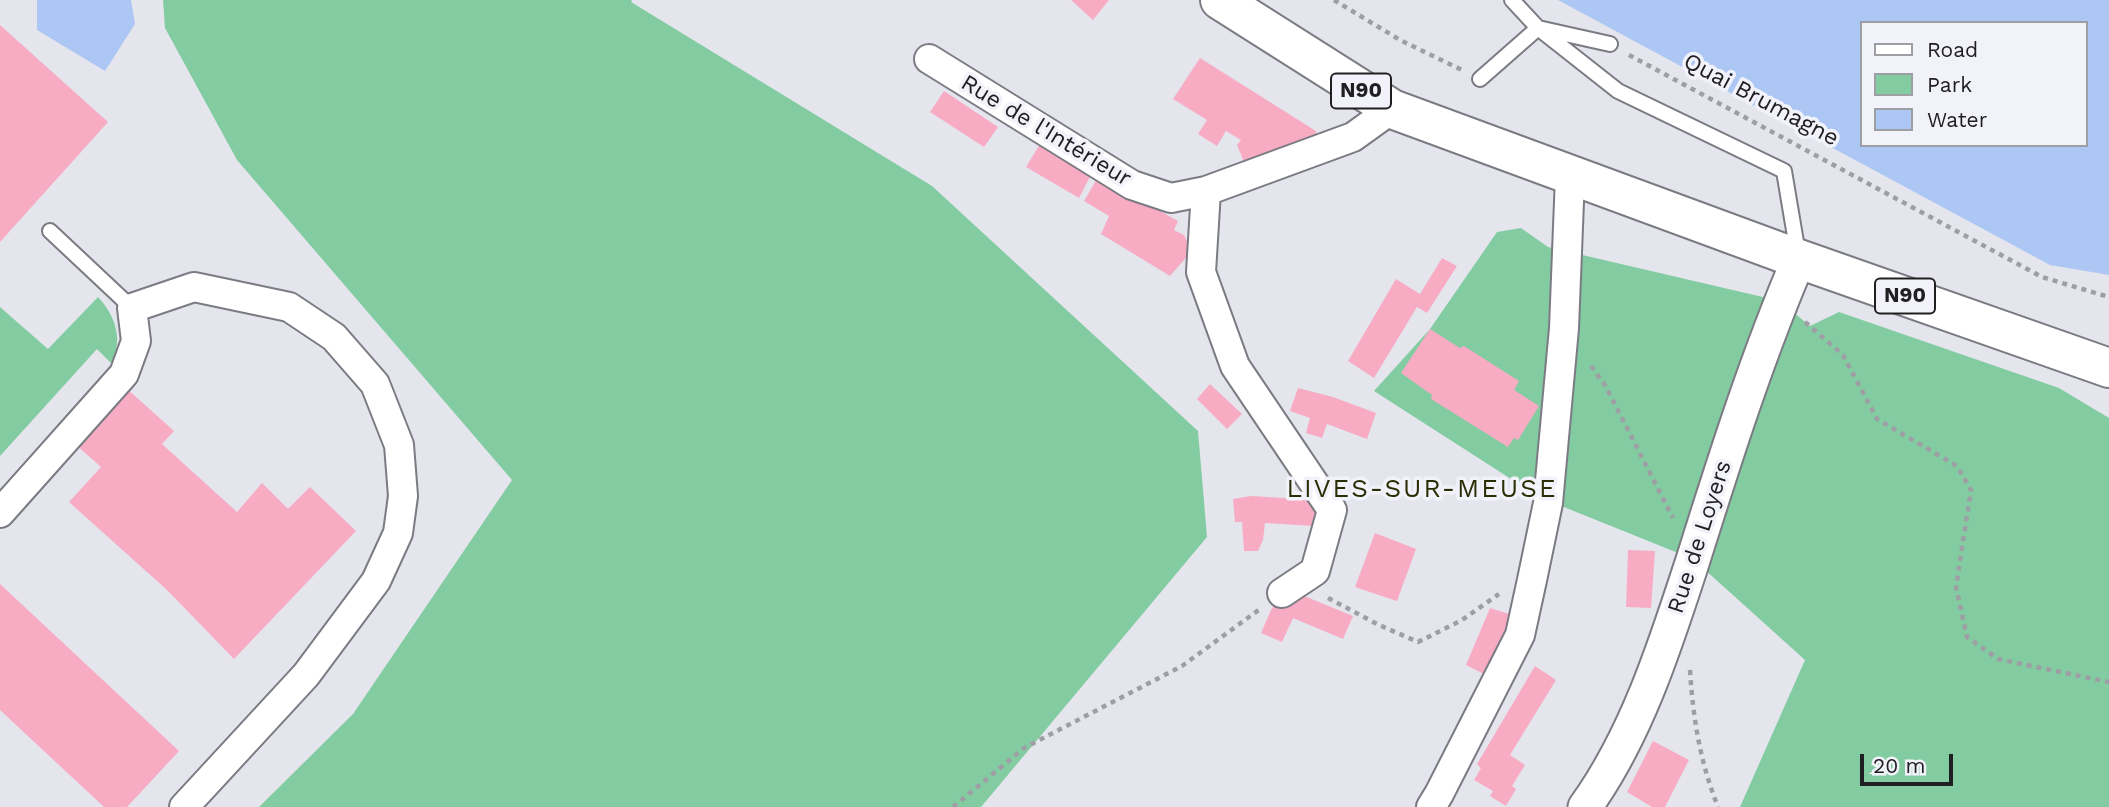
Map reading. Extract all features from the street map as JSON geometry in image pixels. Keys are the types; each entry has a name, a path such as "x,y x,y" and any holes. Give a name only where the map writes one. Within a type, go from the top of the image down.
{"main road":[{"name":"N90","path":"1220,0 1392,109 1798,259 2109,368"}],"street":[{"name":"Rue de l'Intérieur","path":"929,59 1132,185 1171,198 1206,191 1353,137 1392,109"},
{"path":"1431,807 1520,635 1548,503 1564,328 1570,176"},
{"path":"1206,191 1201,272 1235,366 1332,510 1315,571 1291,588"},
{"name":"Rue de Loyers","path":"1586,807 1601,785 1650,685 1750,383 1798,259"},
{"path":"0,513 124,374 136,341 132,308 194,286 289,307 334,337 374,384 399,445 402,496 398,533 376,581 306,676 184,807"}],"lane":[{"path":"1512,0 1538,29 1618,91 1784,171 1798,259"},
{"path":"1480,79 1538,29"},
{"path":"1538,29 1610,44"},
{"path":"50,231 132,308"}],"path":[{"path":"1334,0 1400,40 1480,79"},
{"name":"Quai Brumagne","path":"1610,44 2042,277 2109,297"},
{"path":"1780,302 1843,355 1877,419 1957,466 1971,490 1956,587 1967,637 1998,659 2109,682"},
{"path":"1564,328 1605,385 1693,559"},
{"path":"953,807 1024,748 1182,666 1291,588 1418,642 1462,620 1499,593 1532,580"},
{"path":"1690,667 1697,745 1706,779 1718,807"}],"green space":[{"path":"163,0 632,0 631,2 932,186 1198,431 1207,537 981,807 259,807 353,714 512,480 237,160 165,28"},
{"path":"1521,228 1548,247 1780,301 1810,326 1839,312 2059,388 2109,418 2109,807 1740,807 1805,660 1693,559 1539,497 1374,391 1430,329 1497,232"},
{"path":"98,297 116,328 117,346 111,363 97,349 0,456 0,307 48,349"}],"water":[{"path":"37,0 131,0 135,24 105,71 37,30"},
{"path":"1558,0 2109,0 2109,275 2050,265"}],"building":[{"path":"1071,0 1109,0 1093,20"},
{"path":"0,25 108,122 0,242"},
{"path":"1200,58 1316,131 1317,139 1244,162 1237,145 1241,140 1226,131 1217,146 1198,134 1207,120 1173,99"},
{"path":"944,91 998,127 984,147 930,112"},
{"path":"1043,139 1094,169 1079,198 1026,167"},
{"path":"1098,177 1178,221 1174,230 1184,235 1192,251 1170,276 1101,234 1109,216 1084,201"},
{"path":"1442,258 1457,266 1427,313 1417,307 1374,378 1348,361 1396,279 1420,294"},
{"path":"1430,329 1460,348 1464,346 1519,381 1514,390 1539,406 1518,440 1514,438 1508,447 1431,399 1432,395 1401,373"},
{"path":"1210,384 1242,414 1227,429 1197,399"},
{"path":"125,387 174,431 162,444 237,512 262,483 288,509 310,487 356,531 234,659 167,590 69,502 101,467 75,444"},
{"path":"1298,388 1333,397 1376,413 1367,439 1327,424 1322,438 1306,433 1310,418 1290,411"},
{"path":"1251,496 1317,500 1315,526 1265,523 1263,540 1258,551 1244,551 1242,522 1235,522 1233,499"},
{"path":"1375,533 1416,549 1397,601 1355,587"},
{"path":"1628,550 1655,551 1651,608 1626,607"},
{"path":"0,584 179,751 127,807 104,807 0,710"},
{"path":"1292,591 1353,616 1343,639 1293,618 1282,642 1261,633 1271,610 1280,598"},
{"path":"1490,608 1512,615 1486,675 1466,665"},
{"path":"1535,666 1556,680 1510,755 1525,765 1512,786 1516,789 1506,806 1490,796 1493,791 1474,780 1481,768 1477,764"},
{"path":"1653,741 1689,760 1665,807 1652,807 1627,792"}],"district":[{"name":"LIVES-SUR-MEUSE","path":"1422,489"}]}
